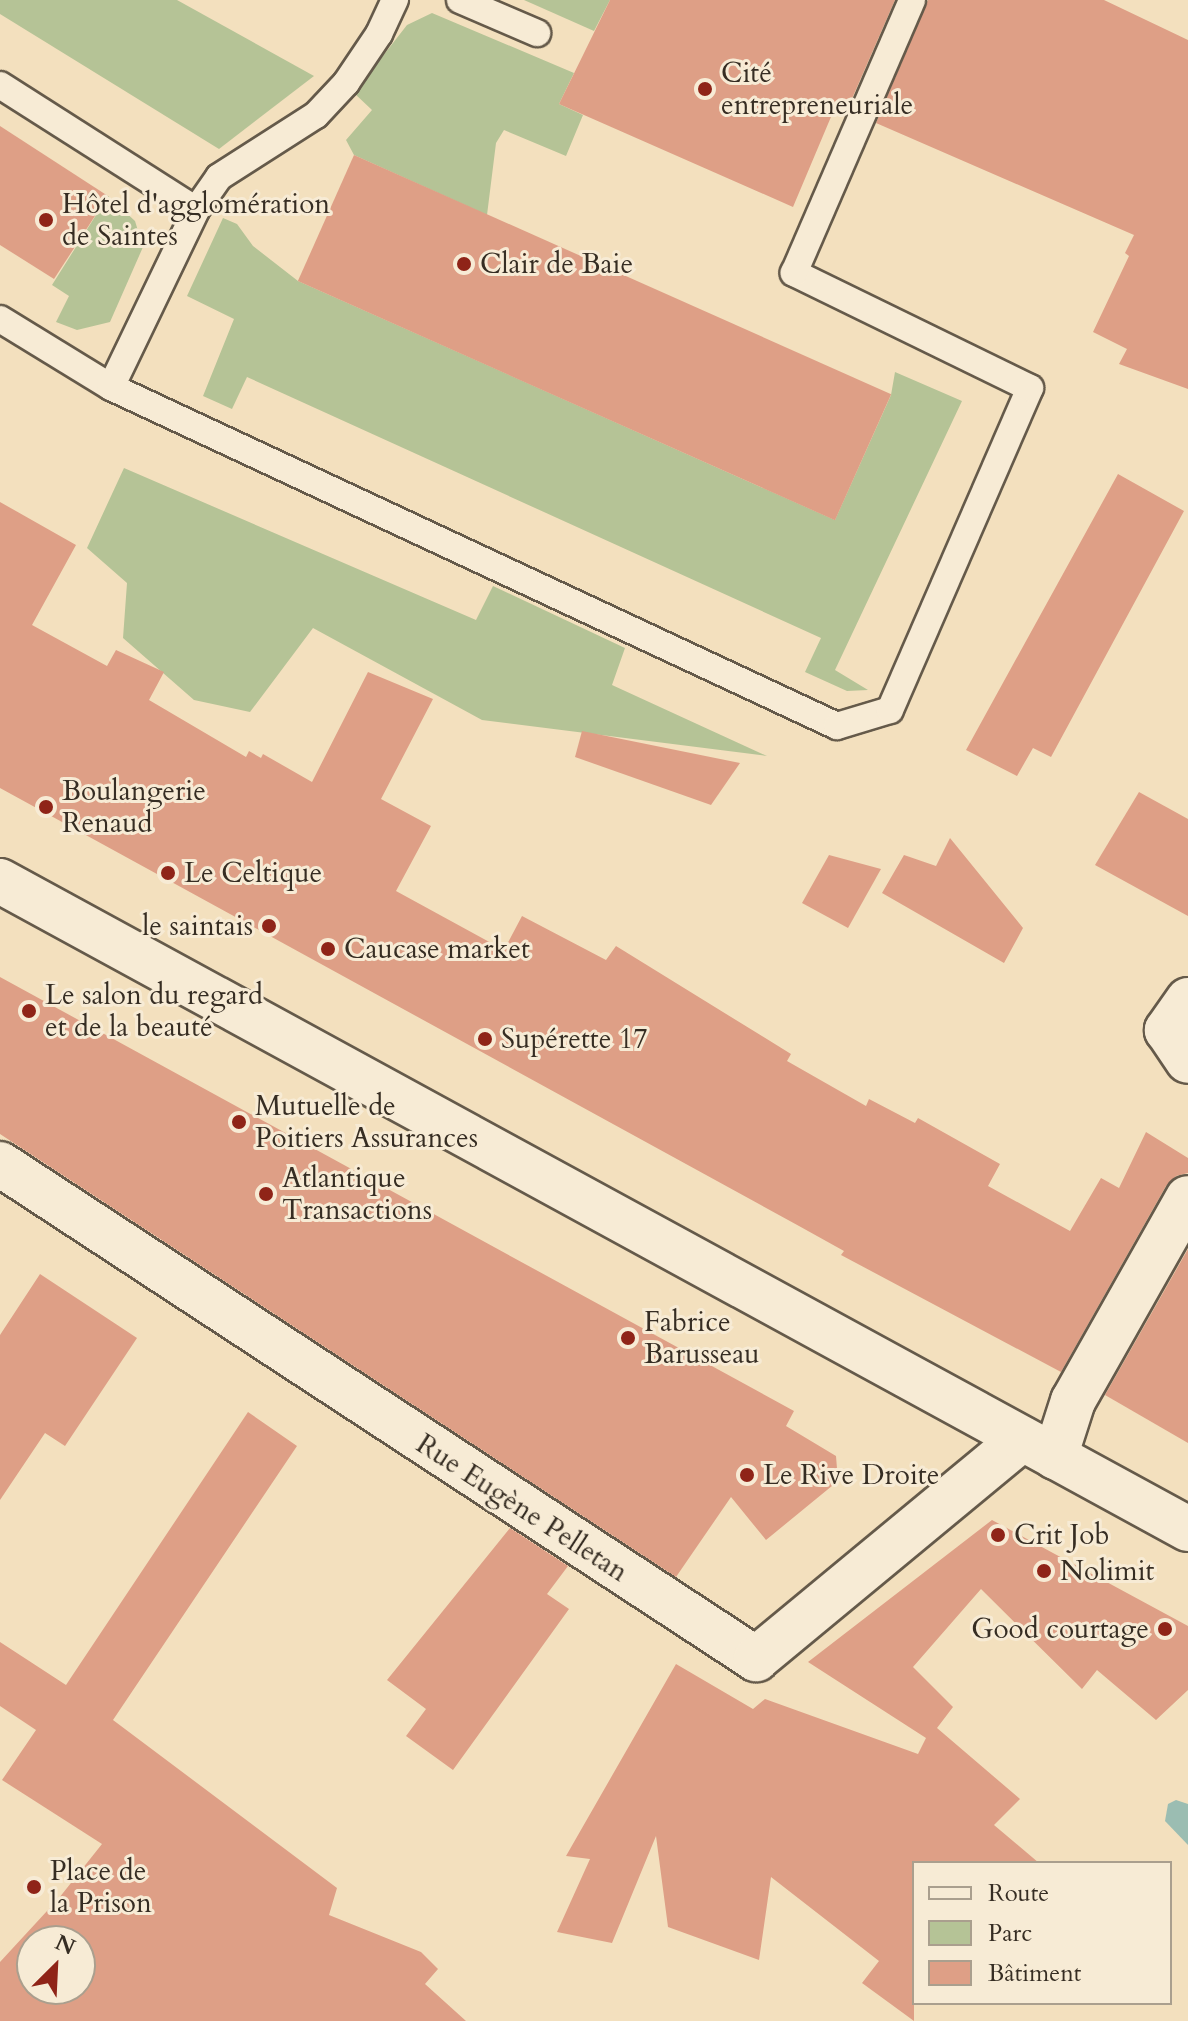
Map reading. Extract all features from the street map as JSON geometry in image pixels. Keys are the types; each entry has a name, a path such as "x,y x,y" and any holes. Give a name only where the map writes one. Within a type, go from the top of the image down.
{"street":[{"path":"0,881 1188,1529"},
{"path":"1188,1000 1167,1030 1188,1061"},
{"name":"Rue Eugène Pelletan","path":"0,1164 756,1659 1039,1448"},
{"path":"1039,1448 1073,1401 1188,1198"}],"lane":[{"path":"111,387 196,210 219,177 316,115 379,34 395,0"},
{"path":"460,0 537,33"},
{"path":"0,319 111,387 837,726 890,710 1030,388 794,273 912,0"},
{"path":"0,85 196,210"}],"green space":[{"path":"0,0 177,0 314,76 219,149 0,14"},
{"path":"524,0 610,0 594,31"},
{"path":"432,13 574,73 559,104 583,115 566,156 504,130 496,143 487,215 354,155 346,140 372,110 354,93 407,25"},
{"path":"108,196 135,221 143,247 110,322 77,330 56,322 69,296 52,285"},
{"path":"223,218 237,224 253,246 298,281 835,520 891,395 895,372 962,401 835,670 868,690 847,691 805,672 821,638 247,377 232,409 203,396 234,319 187,296"},
{"path":"124,468 476,620 493,586 625,648 612,685 767,756 482,720 313,628 250,712 194,700 123,638 127,583 87,548"}],"water":[{"path":"1176,1800 1188,1804 1188,1845 1165,1821 1168,1804"}],"building":[{"name":"Cité entrepreneuriale","path":"610,0 895,0 847,110 836,105 793,207 559,104"},
{"path":"928,0 1104,0 1188,40 1188,389 1119,364 1127,349 1093,332 1129,256 1125,253 1134,235 876,123"},
{"name":"Hôtel d'agglomération de Saintes","path":"0,126 108,196 54,279 0,245"},
{"path":"354,155 891,394 835,520 298,281"},
{"path":"1118,474 1184,511 1051,757 1033,748 1017,776 966,750"},
{"path":"0,502 76,545 32,625 107,666 116,650 164,672 149,700 246,757 249,751 261,758 263,754 312,782 368,672 433,699 381,799 431,826 396,891 504,950 522,916 606,960 616,946 791,1054 787,1061 866,1106 869,1099 915,1123 918,1118 1000,1164 988,1186 1070,1231 1101,1178 1119,1188 1146,1132 1188,1158 1188,1173 1176,1176 1166,1186 1061,1372 841,1255 844,1251 0,788"},
{"path":"582,731 740,763 711,805 575,757"},
{"path":"1139,792 1188,819 1188,916 1095,865"},
{"path":"950,838 1023,928 1004,963 882,893 904,855 936,866"},
{"path":"829,855 881,869 848,928 802,903"},
{"path":"0,977 794,1411 786,1426 836,1456 838,1481 766,1540 731,1497 676,1577 0,1134"},
{"path":"1188,1249 1188,1443 1105,1395"},
{"path":"40,1274 137,1338 65,1446 45,1433 0,1500 0,1335"},
{"path":"248,1412 297,1446 113,1720 337,1888 329,1915 421,1952 438,1969 425,1984 466,2021 0,2021 0,1962 16,1945 16,2005 96,2005 96,1925 34,1925 102,1844 2,1780 36,1730 0,1706 0,1642 66,1685"},
{"path":"992,1520 1188,1626 1188,1690 1156,1720 1097,1670 1082,1689 981,1589 913,1667 953,1707 937,1728 1020,1799 994,1825 1037,1861 912,1861 914,2021 862,1983 879,1961 771,1877 759,1960 668,1927 656,1836 612,1943 557,1932 590,1859 566,1856 676,1664 753,1709 765,1699 918,1754 926,1738 808,1662"},
{"path":"510,1528 568,1566 547,1594 569,1609 453,1770 406,1736 426,1709 387,1680"}],"place":[{"name":"Cité entrepreneuriale","path":"705,89"},
{"name":"Hôtel d'agglomération de Saintes","path":"46,220"},
{"name":"Clair de Baie","path":"464,264"},
{"name":"Boulangerie Renaud","path":"46,807"},
{"name":"Le Celtique","path":"168,873"},
{"name":"le saintais","path":"269,926"},
{"name":"Caucase market","path":"328,949"},
{"name":"Le salon du regard et de la beauté","path":"29,1011"},
{"name":"Supérette 17","path":"485,1039"},
{"name":"Mutuelle de Poitiers Assurances","path":"239,1122"},
{"name":"Atlantique Transactions","path":"266,1194"},
{"name":"Fabrice Barusseau","path":"628,1338"},
{"name":"Le Rive Droite","path":"747,1475"},
{"name":"Crit Job","path":"998,1535"},
{"name":"Nolimit","path":"1044,1571"},
{"name":"Good courtage","path":"1165,1629"},
{"name":"Place de la Prison","path":"34,1887"}]}
